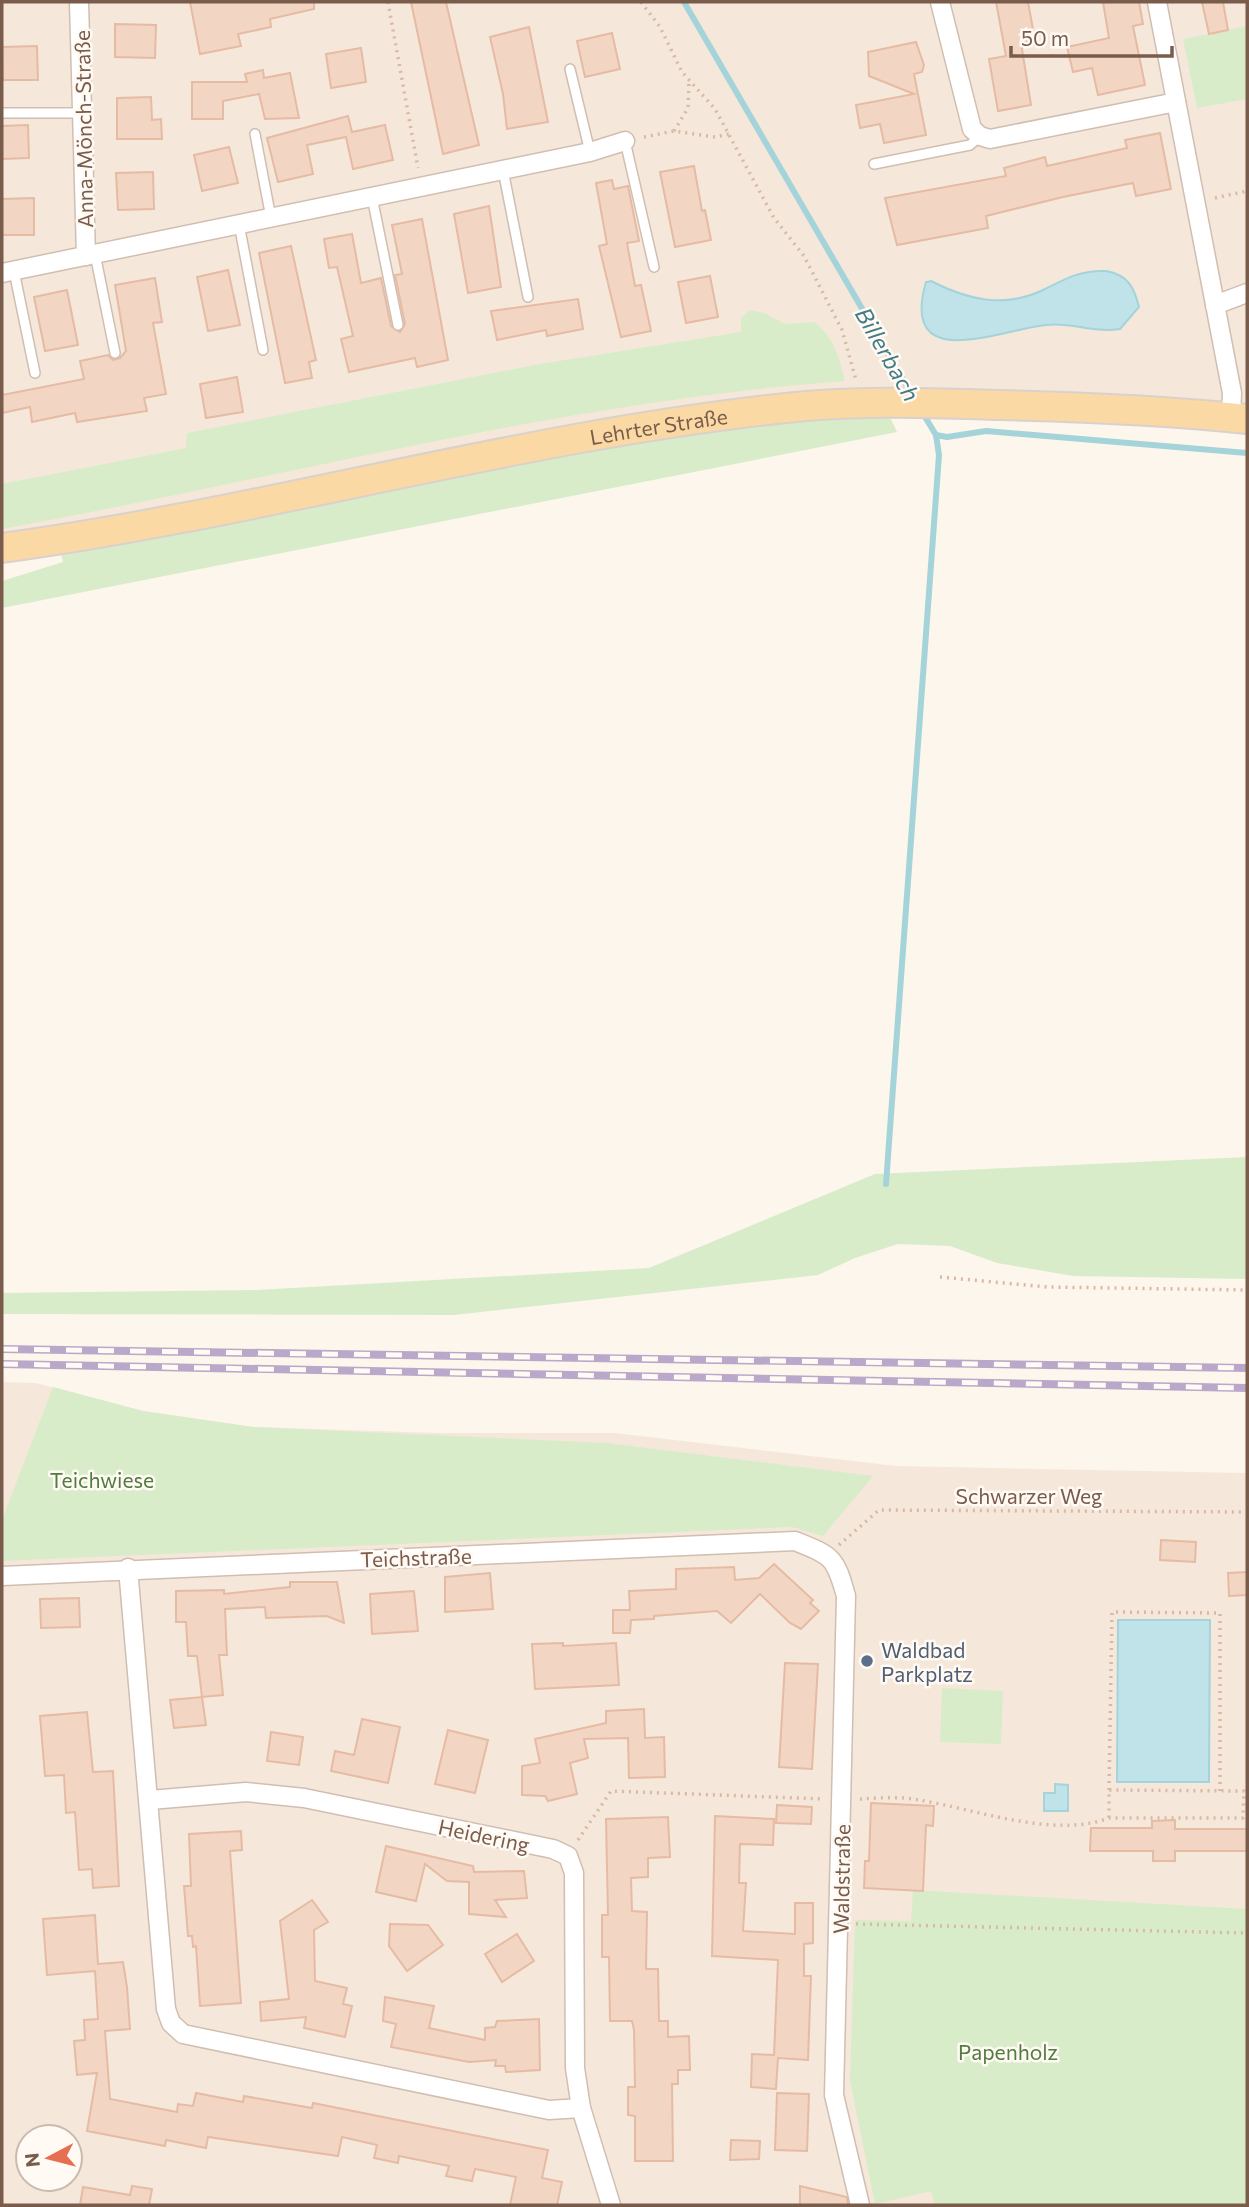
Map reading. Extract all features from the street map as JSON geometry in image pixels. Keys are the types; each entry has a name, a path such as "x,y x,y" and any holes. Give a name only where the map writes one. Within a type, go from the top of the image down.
{"main road":[{"name":"Lehrter Straße","path":"2,548 81,537 429,465 595,435 786,408 888,402 939,403 1133,410 1239,418"},
{"name":"Lehrter Straße","path":"2,563 81,537"}],"street":[{"name":"Anna-Mönch-Straße","path":"79,2 90,255"},
{"path":"940,2 972,129 980,136 989,139 1176,102"},
{"path":"1157,2 1239,418"},
{"path":"8,272 590,152 625,141"},
{"path":"1215,305 1247,293"},
{"name":"Teichstraße","path":"2,1576 128,1568 795,1541 828,1554"},
{"name":"Waldstraße","path":"828,1554 839,1570 846,1595 834,2095 860,2205"},
{"path":"128,1568 166,2009 171,2023 183,2034 549,2110 581,2108"},
{"name":"Heidering","path":"150,1800 246,1792 304,1798 552,1849 568,1856"},
{"path":"568,1856 573,1872 575,2068 581,2108 611,2205"}],"lane":[{"path":"570,69 590,152"},
{"path":"2,113 82,113"},
{"path":"255,134 271,218"},
{"path":"874,164 970,145 980,136"},
{"path":"625,141 653,268"},
{"path":"503,170 528,297"},
{"path":"373,197 398,325"},
{"path":"239,224 262,350"},
{"path":"90,255 115,353"},
{"path":"8,272 35,373"}],"path":[{"path":"388,2 421,187"},
{"path":"641,2 660,27 689,80 715,109 774,218 804,256 842,330 857,386 858,403"},
{"path":"674,131 688,108 689,80"},
{"path":"625,141 674,131 715,137 730,134"},
{"path":"1195,202 1247,191"},
{"path":"940,1277 1047,1287 1247,1290"},
{"name":"Schwarzer Weg","path":"828,1554 878,1510 1247,1512"},
{"path":"1109,1818 1112,1612 1220,1613 1220,1791"},
{"path":"568,1856 611,1791 843,1800 916,1799 1032,1824 1097,1823 1109,1818 1243,1818 1244,1791 1109,1790"},
{"path":"840,1923 1247,1933"}],"shaded area":[{"path":"2,2 1247,2 1247,419 888,402 2,549"},
{"path":"2,1382 36,1383 143,1411 253,1427 438,1433 615,1433 896,1466 1247,1473 1247,2205 2,2205"}],"green space":[{"path":"1247,26 1247,99 1197,108 1183,39"},
{"path":"750,310 764,313 785,324 814,322 831,341 845,381 738,391 527,424 2,529 2,484 186,448 187,433 540,364 741,332 741,318"},
{"path":"889,415 897,432 2,608 2,581 63,562 61,554 442,474 765,421"},
{"path":"1247,1157 1247,1279 1073,1276 997,1263 950,1246 898,1244 855,1258 818,1275 454,1315 2,1314 2,1293 257,1290 649,1268 875,1174"},
{"name":"Teichwiese","path":"53,1387 143,1411 253,1427 607,1443 873,1476 823,1536 792,1527 2,1561 2,1520"},
{"path":"942,1688 1003,1691 1001,1744 940,1742"},
{"name":"Papenholz","path":"913,1890 1247,1909 1247,2205 935,2205 931,2191 875,2204 850,2081 855,1920 911,1921"}],"water":[{"path":"1106,271 1129,283 1139,307 1120,329 1046,325 959,340 941,338 927,329 922,311 926,282 931,281 973,297 1001,300 1030,295 1082,273"},
{"path":"1118,1620 1210,1620 1209,1782 1117,1782"},
{"path":"1055,1784 1068,1785 1068,1811 1044,1811 1044,1793 1055,1793"}],"building":[{"path":"190,2 314,2 314,9 270,19 271,27 238,34 241,46 200,54"},
{"path":"411,2 446,2 479,145 443,154"},
{"path":"996,2 1028,2 1035,40 1021,43 1031,105 998,111 989,59 1006,56"},
{"path":"1103,2 1139,2 1143,24 1133,26 1145,85 1098,95 1092,68 1073,72 1067,47 1109,38"},
{"path":"1202,2 1223,2 1228,30 1209,34"},
{"path":"115,24 156,25 155,58 115,57"},
{"path":"529,27 548,122 507,129 503,94 490,37"},
{"path":"612,33 620,69 585,77 577,41"},
{"path":"916,42 924,65 922,72 914,74 926,135 884,143 880,124 860,128 856,105 914,94 869,76 868,52"},
{"path":"37,46 38,80 3,80 2,47"},
{"path":"361,48 366,82 331,88 326,54"},
{"path":"263,70 264,78 290,73 299,118 265,119 259,94 223,101 223,119 192,119 192,82 247,82 245,74"},
{"path":"151,97 152,120 161,119 162,139 117,139 117,98"},
{"path":"348,116 352,132 385,125 393,160 353,169 346,137 307,145 313,174 278,182 267,138"},
{"path":"28,125 29,158 2,159 2,126"},
{"path":"1160,133 1171,189 1136,196 1133,183 1063,197 986,216 988,228 897,245 885,198 1006,176 1004,168 1045,157 1047,166 1127,148 1125,140"},
{"path":"229,147 238,183 202,191 194,155"},
{"path":"694,166 702,211 705,210 711,240 675,247 660,172"},
{"path":"153,172 154,209 118,210 116,173"},
{"path":"612,180 614,189 628,186 639,241 627,243 635,286 641,285 651,331 621,337 599,246 607,244 596,183"},
{"path":"34,198 34,235 2,235 2,199"},
{"path":"489,206 501,287 468,293 454,214"},
{"path":"422,219 448,360 417,367 415,358 349,372 341,339 353,336 337,267 329,268 324,239 352,234 361,283 381,278 391,326 400,332 405,324 395,275 402,274 392,225"},
{"path":"291,246 316,360 309,362 312,378 285,383 259,253"},
{"path":"228,270 240,325 208,331 197,277"},
{"path":"710,276 718,317 686,323 678,282"},
{"path":"155,278 162,322 153,323 166,394 144,398 147,411 77,422 75,413 32,422 30,407 2,413 2,395 84,379 80,361 108,355 113,360 120,358 126,351 115,285"},
{"path":"67,290 78,345 45,351 34,297"},
{"path":"578,299 583,329 547,336 546,330 497,340 491,311"},
{"path":"237,377 243,412 206,418 200,384"},
{"path":"1161,1540 1196,1542 1195,1562 1160,1560"},
{"path":"774,1564 813,1600 810,1603 819,1611 801,1629 790,1623 760,1594 731,1623 717,1611 654,1616 654,1619 631,1620 630,1633 613,1633 613,1610 630,1610 629,1591 676,1589 676,1569 734,1567 735,1580 759,1578"},
{"path":"1247,1572 1247,1595 1229,1596 1228,1573"},
{"path":"490,1573 493,1609 445,1612 445,1577"},
{"path":"290,1582 337,1582 344,1623 327,1616 266,1618 265,1607 225,1609 227,1655 219,1655 223,1695 202,1697 197,1656 188,1656 186,1622 176,1622 176,1591 224,1590 224,1594 290,1587"},
{"path":"414,1591 418,1631 372,1634 370,1594"},
{"path":"79,1598 80,1627 41,1628 40,1599"},
{"path":"563,1643 563,1646 616,1643 619,1685 535,1689 532,1644"},
{"path":"785,1663 818,1664 812,1769 779,1767"},
{"path":"202,1697 206,1725 174,1728 170,1700"},
{"path":"644,1709 645,1738 664,1737 665,1777 629,1778 628,1738 584,1739 588,1758 570,1763 577,1794 548,1801 545,1796 522,1795 522,1766 540,1763 535,1739 606,1723 606,1711"},
{"path":"87,1712 93,1772 113,1771 119,1886 93,1888 92,1869 79,1870 75,1812 66,1813 64,1775 45,1776 40,1716"},
{"path":"362,1719 400,1727 388,1783 331,1771 335,1751 354,1755"},
{"path":"448,1730 488,1740 475,1793 435,1784"},
{"path":"271,1732 303,1737 299,1765 267,1761"},
{"path":"871,1803 934,1806 933,1826 926,1825 923,1891 864,1888 865,1861 869,1861"},
{"path":"777,1805 812,1807 811,1824 776,1823"},
{"path":"715,1816 774,1819 773,1845 740,1844 739,1883 746,1883 743,1931 795,1934 795,1903 813,1903 813,1943 804,1944 804,1976 811,1976 808,2060 778,2058 776,2089 751,2087 752,2054 774,2055 778,1960 712,1956"},
{"path":"668,1817 670,1857 648,1858 648,1877 631,1878 632,1911 647,1912 646,1969 658,1969 659,2021 668,2021 668,2037 689,2036 690,2070 678,2070 678,2084 672,2084 673,2161 635,2161 635,2116 628,2115 628,2087 635,2087 634,2030 632,2021 610,2021 609,1957 602,1957 602,1915 608,1915 606,1819"},
{"path":"1175,1820 1175,1829 1247,1829 1247,1851 1175,1851 1175,1861 1153,1861 1153,1851 1090,1851 1091,1828 1152,1828 1152,1821"},
{"path":"241,1831 242,1850 230,1851 241,2003 200,2006 196,1946 193,1947 192,1936 188,1936 184,1886 191,1886 189,1834"},
{"path":"386,1846 473,1866 474,1872 524,1871 527,1898 495,1900 506,1917 469,1914 469,1882 447,1881 425,1864 416,1901 376,1892"},
{"path":"312,1900 328,1922 314,1930 315,1981 347,1988 343,2004 352,2006 345,2037 304,2028 306,2017 261,2021 260,2002 289,1999 280,1921"},
{"path":"95,1915 98,1964 123,1962 127,1987 130,2029 105,2031 110,2099 177,2112 178,2104 193,2106 196,2093 243,2102 244,2096 312,2108 313,2103 548,2150 542,2178 562,2182 557,2205 510,2205 516,2177 475,2169 472,2181 446,2176 449,2166 399,2156 398,2163 374,2158 377,2145 342,2137 338,2156 208,2137 206,2148 166,2140 165,2146 87,2131 97,2073 77,2075 74,2041 85,2040 84,2020 98,2019 95,1971 47,1975 43,1919"},
{"path":"390,1924 428,1925 443,1945 407,1971 389,1946"},
{"path":"517,1934 534,1961 502,1982 485,1954"},
{"path":"385,1997 434,2006 429,2028 485,2040 485,2028 495,2027 497,2021 539,2019 540,2070 506,2072 505,2066 495,2066 496,2060 469,2062 391,2047 396,2024 383,2021"},
{"path":"777,2093 809,2094 807,2151 775,2150"},
{"path":"731,2140 760,2141 759,2159 730,2160"},
{"path":"132,2186 152,2189 149,2205 80,2205 84,2187 130,2195"},
{"path":"800,2186 847,2197 848,2205 800,2205"}],"waterway":[{"name":"Billerbach","path":"684,2 911,393"},
{"path":"886,1184 939,455 936,435 922,412"},
{"name":"Billerbach","path":"936,435 947,437 986,431 1247,453"}],"railway":[{"path":"2,1349 1247,1368"},
{"path":"2,1364 1247,1388"}],"place":[{"name":"Waldbad Parkplatz","path":"867,1661"}]}
